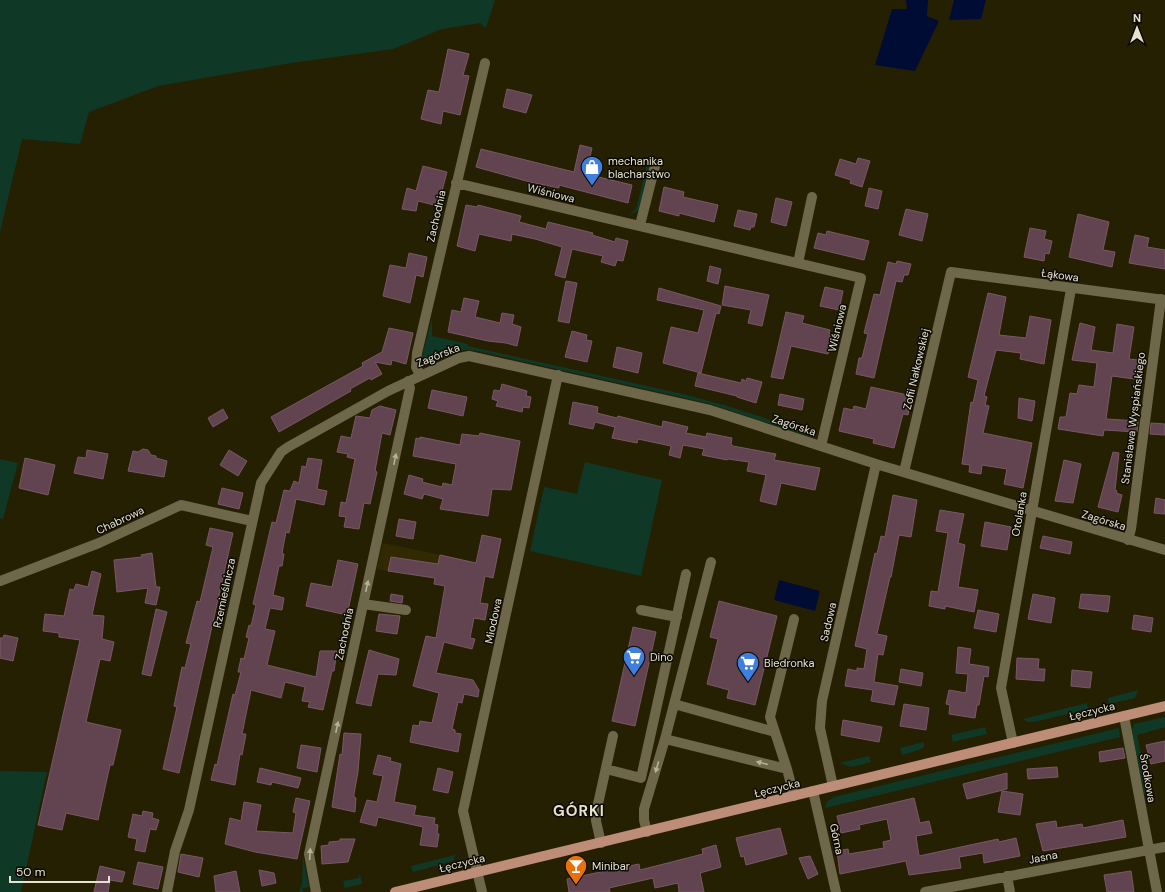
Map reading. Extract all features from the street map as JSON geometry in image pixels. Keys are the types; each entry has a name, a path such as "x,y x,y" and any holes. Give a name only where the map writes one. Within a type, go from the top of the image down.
{"main road":[{"name":"Łęczycka","path":"395,892 1165,706"}],"street":[{"name":"Zachodnia","path":"316,892 309,854 410,388 414,378 417,353 485,63"},
{"path":"640,226 655,166"},
{"name":"Wiśniowa","path":"456,183 861,278 821,446"},
{"path":"798,263 812,197"},
{"name":"Łąkowa","path":"952,272 1072,289 1163,299"},
{"name":"Zofii Nałkowskiej","path":"904,472 952,272"},
{"name":"Otolanka","path":"1013,743 1001,688 1072,289"},
{"name":"Stanisława Wyspiańskiego","path":"1128,540 1131,528 1163,299"},
{"name":"Zagórska","path":"414,378 459,358 470,356 558,375 710,410 876,464 1165,550"},
{"name":"Miodowa","path":"482,892 463,811 558,375"},
{"name":"Rzemieślnicza","path":"167,892 175,851 189,810 261,483 281,452 414,378"},
{"name":"Sadowa","path":"833,786 820,728 822,701 876,464"},
{"name":"Chabrowa","path":"0,581 100,543 181,505 252,521"},
{"path":"647,832 644,820 644,809 665,739 711,562"},
{"path":"606,770 641,778 686,574"},
{"path":"363,604 406,610"},
{"path":"641,610 677,617"},
{"path":"794,620 770,717 788,770 794,796"},
{"path":"674,704 775,732"},
{"name":"Środkowa","path":"1124,716 1157,892"},
{"path":"601,843 596,821 596,813 613,736"},
{"path":"665,739 788,770"},
{"name":"Górna","path":"813,791 836,892"},
{"name":"Jasna","path":"925,892 1165,847"},
{"path":"1007,876 1010,892"}],"shaded area":[{"path":"383,543 480,563 473,590 434,584 435,579 377,569"}],"green space":[{"path":"0,0 495,0 486,28 480,23 442,29 393,49 291,63 158,86 89,112 80,144 22,139 0,232"},
{"path":"648,161 651,161 639,210 628,216 636,209"},
{"path":"432,318 432,336 468,344 468,346 687,395 724,405 811,433 811,437 707,403 482,352 463,350 440,360 431,362 426,361 422,357"},
{"path":"0,459 18,463 3,519 0,518"},
{"path":"585,462 662,480 641,576 530,551 544,487 577,494"},
{"path":"1138,690 1135,698 1109,704 1108,698"},
{"path":"1087,703 1088,709 1034,722 1028,722 1023,719"},
{"path":"1165,717 1165,727 1137,735 1149,793 1144,794 1132,731 1134,724"},
{"path":"985,727 987,734 953,742 951,735"},
{"path":"1119,728 1120,737 825,808 827,802 834,797"},
{"path":"924,742 924,747 919,750 902,755 900,748"},
{"path":"869,756 871,762 851,767 840,763"},
{"path":"0,771 47,772 21,892 0,892"},
{"path":"460,845 453,861 413,872 411,866 455,855"},
{"path":"303,856 309,887 302,888 303,892 299,892 302,884"},
{"path":"360,874 362,884 345,888 343,881 359,878"}],"water":[{"path":"906,0 928,0 927,16 939,21 915,71 875,65 892,9 907,9"},
{"path":"954,0 986,0 981,19 949,20"},
{"path":"779,580 820,591 815,611 774,600"}],"building":[{"path":"448,49 469,54 463,75 469,76 460,115 443,111 441,124 421,119 428,90 439,92"},
{"path":"507,89 532,95 526,113 503,107"},
{"path":"580,145 592,148 586,174 632,185 628,203 559,185 559,188 530,182 476,167 481,149 574,172"},
{"path":"858,158 870,161 862,187 850,183 851,180 835,175 840,159 856,164"},
{"path":"423,166 447,172 438,206 418,201 416,211 402,209 407,188 416,191"},
{"path":"664,187 684,192 683,197 718,205 714,222 679,213 679,216 659,211"},
{"path":"869,188 882,191 878,209 865,206"},
{"path":"776,198 792,202 786,226 771,222"},
{"path":"466,205 477,207 478,205 521,216 519,222 546,229 548,222 593,233 592,235 615,242 616,238 628,241 623,261 617,260 615,266 601,262 603,256 572,249 565,278 555,275 562,247 535,239 512,234 511,241 479,234 475,251 457,246"},
{"path":"906,209 928,214 922,241 899,235"},
{"path":"738,210 757,214 754,227 751,227 750,230 734,226"},
{"path":"1078,214 1109,222 1103,250 1115,252 1112,267 1069,257"},
{"path":"1030,228 1046,231 1044,239 1052,241 1049,254 1045,253 1044,261 1024,257"},
{"path":"827,231 869,241 864,260 814,248 818,233 826,235"},
{"path":"1135,235 1149,238 1147,247 1165,250 1165,269 1129,263"},
{"path":"409,253 427,257 423,277 416,275 410,303 383,296 390,265 406,268"},
{"path":"897,261 911,264 908,275 904,275 902,282 896,281 874,378 856,374 859,358 862,358 868,334 864,333 874,294 880,295 888,262 896,264"},
{"path":"710,266 721,269 718,284 707,281"},
{"path":"566,281 577,283 569,323 558,321"},
{"path":"725,286 769,295 762,326 748,323 751,310 722,305"},
{"path":"825,287 843,291 839,310 820,306"},
{"path":"659,288 721,306 719,314 716,313 701,373 663,363 671,327 698,333 704,310 657,300"},
{"path":"988,293 1006,297 999,335 1026,338 1030,316 1051,320 1044,364 1020,359 1021,353 996,350 984,396 987,397 985,405 989,406 983,433 1032,443 1023,488 1004,484 1007,469 982,465 981,474 969,472 970,465 962,464 971,402 973,403 978,380 968,377"},
{"path":"464,298 479,301 475,317 500,323 502,313 514,315 512,324 521,327 517,346 448,332 452,310 461,312"},
{"path":"786,312 804,316 802,323 830,330 829,333 833,334 828,354 791,346 783,379 771,377"},
{"path":"1080,323 1095,327 1091,350 1113,353 1117,324 1134,327 1129,359 1138,360 1137,369 1143,370 1142,380 1112,376 1106,419 1138,421 1137,432 1104,430 1103,436 1058,429 1060,417 1066,417 1070,393 1077,394 1079,385 1094,387 1097,363 1072,360"},
{"path":"389,328 413,333 406,364 392,360 391,365 375,362 382,374 371,380 370,378 350,389 351,391 279,432 271,417 363,366 362,363 382,352"},
{"path":"572,331 587,335 586,340 592,341 587,362 565,357"},
{"path":"617,347 642,353 638,373 613,367"},
{"path":"698,373 741,383 742,379 746,381 747,378 762,382 756,403 737,396 695,386"},
{"path":"502,384 527,391 526,396 531,397 529,408 523,407 522,412 496,406 498,401 492,399 494,390 500,391"},
{"path":"871,387 912,396 908,415 903,414 894,448 873,443 874,439 839,431 844,408 853,410 854,406 866,409"},
{"path":"432,390 467,397 463,416 428,408"},
{"path":"780,394 804,399 802,410 778,405"},
{"path":"1019,398 1035,401 1032,421 1018,418"},
{"path":"573,402 598,407 597,413 617,418 618,416 662,427 663,421 688,427 686,433 706,437 707,433 732,438 731,444 733,446 776,454 774,460 820,468 815,490 781,483 776,505 760,501 766,475 747,471 749,462 727,460 702,455 704,449 683,445 680,458 669,455 671,446 638,439 637,443 612,438 615,427 595,422 593,429 569,424"},
{"path":"380,406 396,410 390,435 382,433 375,471 377,472 370,504 364,503 359,529 344,527 346,517 339,516 341,502 346,503 355,459 347,457 348,454 337,452 341,436 351,438 356,416 370,418 372,410"},
{"path":"223,409 228,418 213,427 208,418"},
{"path":"1151,423 1165,424 1165,435 1150,434"},
{"path":"480,433 520,441 511,490 492,489 488,516 440,509 443,499 424,494 422,499 404,494 409,475 423,479 422,482 442,487 443,483 452,485 456,464 413,456 416,438 420,439 420,437 460,445 462,434 479,436"},
{"path":"143,449 148,450 151,455 156,456 156,458 167,461 164,477 128,471 133,451 138,452"},
{"path":"87,450 108,454 103,479 74,473 78,457 86,458"},
{"path":"229,450 247,461 238,476 220,465"},
{"path":"1113,452 1119,453 1115,490 1117,491 1116,493 1122,495 1118,512 1098,507"},
{"path":"25,458 55,465 48,495 19,488"},
{"path":"308,458 322,460 317,489 327,491 324,505 296,499 289,533 286,532 282,553 284,554 282,566 279,566 273,595 284,598 282,610 270,608 265,629 275,631 267,665 316,677 320,651 337,651 334,671 332,671 323,710 308,707 310,702 302,701 305,687 285,682 281,698 251,690 242,734 246,734 242,755 240,754 235,785 211,780 215,764 217,765 233,694 235,695 241,672 238,672 241,658 244,659 249,638 246,637 249,625 251,626 256,605 253,604 272,522 276,523 284,490 290,491 294,481 299,483 302,466 306,467"},
{"path":"1064,460 1081,464 1073,503 1055,501"},
{"path":"222,488 243,493 239,509 218,504"},
{"path":"893,495 917,500 911,537 899,535 891,577 877,634 887,636 883,655 878,654 874,682 898,686 894,705 871,701 873,690 845,686 848,669 857,671 857,668 864,669 867,649 855,646 875,553 877,554 881,536 885,537"},
{"path":"1156,498 1165,500 1165,514 1154,513"},
{"path":"940,510 964,514 958,543 965,545 958,587 978,590 974,612 945,606 945,609 929,606 931,591 938,592 948,533 936,531"},
{"path":"399,519 416,522 413,539 396,536"},
{"path":"985,522 1011,527 1007,550 981,546"},
{"path":"210,528 233,533 179,773 163,769 177,707 174,706 182,667 185,668 191,644 186,643 197,601 200,602 213,547 206,545"},
{"path":"482,535 501,539 493,578 485,576 480,603 488,604 485,620 474,618 470,638 475,639 472,649 444,642 436,673 473,680 479,690 478,697 464,694 462,703 458,702 452,729 455,730 455,733 461,734 458,752 410,742 413,725 419,726 420,721 432,723 439,693 413,686 426,636 436,638 445,586 434,584 435,578 388,571 391,557 438,564 440,555 476,563"},
{"path":"1043,536 1072,542 1070,554 1040,548"},
{"path":"152,553 156,587 160,587 156,605 145,603 148,588 117,592 114,560 142,557 141,555"},
{"path":"338,560 358,564 347,615 306,606 311,583 332,587"},
{"path":"92,571 101,574 92,615 104,616 102,639 114,642 110,661 100,659 86,722 121,730 113,765 110,765 98,820 66,813 62,830 38,825 80,640 59,637 59,633 43,631 45,614 64,616 70,589 74,590 76,584 88,587"},
{"path":"391,594 403,596 402,603 390,601"},
{"path":"1033,594 1055,598 1051,623 1028,619"},
{"path":"1081,594 1110,596 1108,612 1079,608"},
{"path":"719,601 777,616 755,705 727,698 729,690 707,684 718,639 710,637"},
{"path":"156,609 167,612 151,676 142,674"},
{"path":"978,610 999,614 996,632 974,628"},
{"path":"379,614 400,616 397,634 376,631"},
{"path":"1134,615 1153,618 1151,632 1132,629"},
{"name":"Dino","path":"633,627 656,632 635,726 612,721"},
{"path":"4,635 18,638 13,661 0,658 0,638 3,638"},
{"path":"958,647 971,649 969,664 989,667 988,677 984,676 975,718 949,714 950,705 946,704 949,690 966,693 968,674 956,673"},
{"path":"369,650 399,659 396,675 378,674 371,706 356,703"},
{"path":"1017,658 1039,659 1038,669 1045,669 1044,681 1016,679"},
{"path":"901,669 923,673 921,686 899,682"},
{"path":"1072,670 1092,672 1090,688 1071,686"},
{"path":"904,704 929,708 926,730 900,726"},
{"path":"843,720 882,727 879,742 841,735"},
{"path":"344,733 361,734 358,772 354,794 354,797 356,798 355,812 332,807 340,754 342,755"},
{"path":"1165,741 1165,761 1151,764 1146,745"},
{"path":"301,745 321,748 317,772 297,768"},
{"path":"1123,748 1125,758 1100,762 1099,752"},
{"path":"378,755 391,758 390,761 401,764 394,802 416,806 414,815 435,818 434,824 438,825 437,833 439,834 437,847 420,845 423,827 378,817 376,826 360,822 367,800 377,802 383,776 373,774"},
{"path":"1057,767 1058,777 1028,779 1027,769"},
{"path":"260,768 301,778 298,788 272,782 271,785 257,782"},
{"path":"438,768 453,772 448,793 433,790"},
{"path":"1007,773 1007,789 967,799 963,784"},
{"path":"1002,791 1023,794 1020,815 998,812"},
{"path":"296,798 310,801 297,859 255,852 225,844 230,818 241,821 244,802 261,805 256,831 293,833 296,813 293,812"},
{"path":"914,798 920,823 929,821 932,833 916,836 919,856 998,839 999,842 1016,838 1020,856 984,863 983,853 959,857 961,868 909,875 906,861 840,874 837,851 848,849 849,854 884,848 883,842 891,840 887,819 859,825 860,829 841,833 837,816"},
{"path":"143,811 153,813 152,818 159,820 156,830 150,829 145,852 135,850 137,839 128,837 133,814 142,816"},
{"path":"1123,820 1126,837 1043,851 1036,824 1056,821 1057,828 1082,824 1083,828"},
{"path":"780,828 787,854 746,865 744,856 741,857 736,838"},
{"path":"340,839 355,839 348,862 322,864 321,846 329,845 329,842 340,841"},
{"path":"716,845 721,867 700,873 704,892 679,892 678,883 655,888 653,878 609,888 610,892 569,892 567,879 639,864 640,870 703,854 702,849"},
{"path":"181,854 203,858 199,877 178,872"},
{"path":"810,856 818,874 808,879 799,858"},
{"path":"138,862 163,867 158,889 133,884"},
{"path":"100,866 125,872 122,882 110,880 108,892 94,892"},
{"path":"259,870 274,873 276,883 262,886"},
{"path":"236,871 240,892 216,892 214,876"},
{"path":"1131,871 1134,892 1107,892 1104,875"}],"place":[{"name":"mechanika blacharstwo","path":"592,186"},
{"name":"Dino","path":"634,676"},
{"name":"Biedronka","path":"748,682"},
{"name":"Minibar","path":"576,886"}],"district":[{"name":"GÓRKI","path":"579,811"}]}
